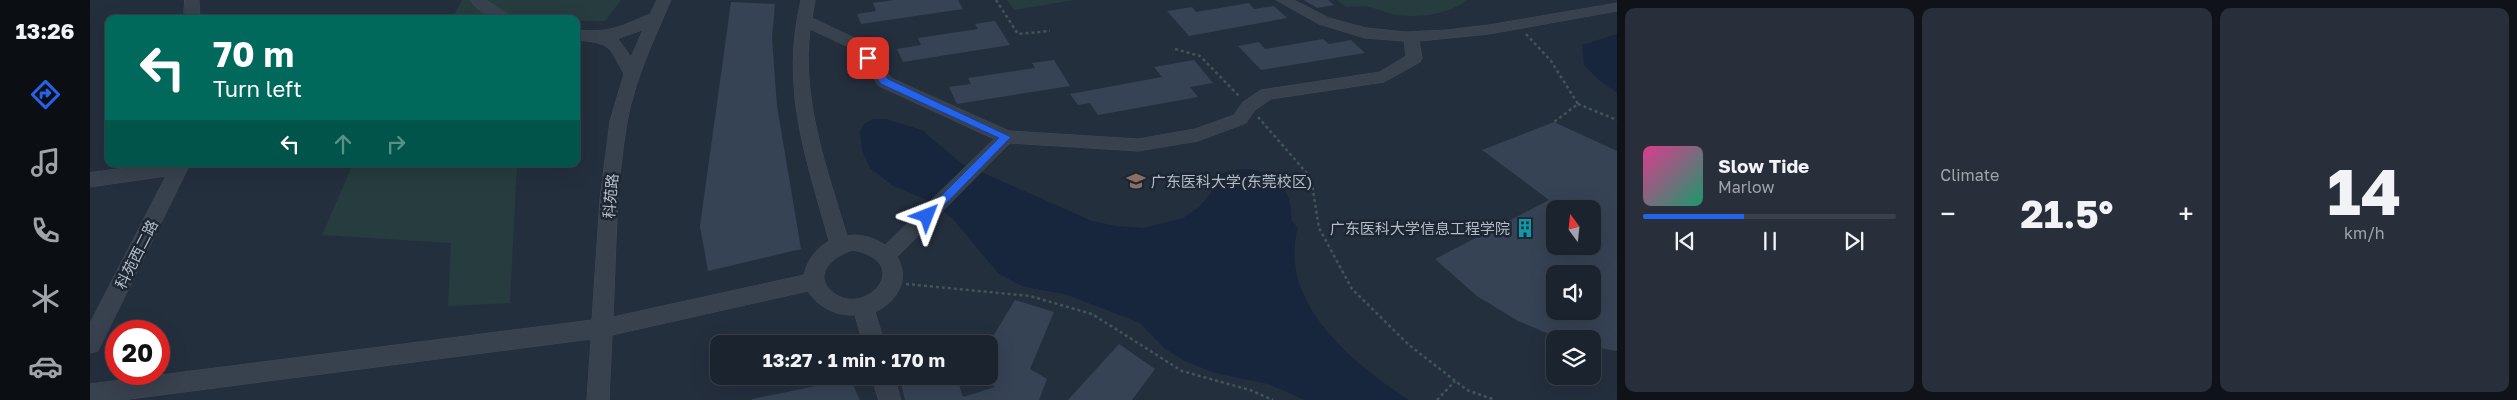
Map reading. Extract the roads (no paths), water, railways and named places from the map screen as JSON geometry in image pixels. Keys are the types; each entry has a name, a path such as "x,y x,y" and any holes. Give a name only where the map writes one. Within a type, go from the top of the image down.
{"street":[{"path":"192,0 192,15"},
{"path":"477,0 486,8 500,15"},
{"name":"科苑路","path":"598,400 609,199 619,121 632,74 654,18 664,0"},
{"path":"808,0 800,56 802,92 809,135 840,244"},
{"path":"1283,0 1336,25 1363,32 1411,38 1438,38 1617,6"},
{"path":"602,38 620,35 654,18"},
{"path":"804,20 859,46 885,82 1006,137 1138,145 1198,135 1240,119 1249,106 1267,94 1384,76 1414,58 1411,38"},
{"path":"580,35 602,38 615,43 632,74"},
{"path":"887,255 1006,137"},
{"path":"90,180 174,167"},
{"name":"科苑西二路","path":"90,344 179,167"},
{"path":"862,242 874,246 887,255 894,270 893,283 884,297 871,304 852,307 837,304 823,295 813,275 817,261 828,249 840,244 862,242"},
{"path":"90,394 602,328 815,281"},
{"path":"862,305 871,335"},
{"path":"886,385 890,400"}],"water":[{"path":"1617,34 1617,93 1598,79 1584,65 1582,45"},
{"path":"874,119 886,119 922,130 961,163 1092,221 1116,226 1144,228 1183,218 1199,207 1210,194 1219,175 1246,169 1259,171 1270,176 1279,183 1286,193 1291,205 1291,220 1298,228 1294,255 1299,281 1309,306 1325,329 1344,350 1409,400 1305,400 1268,384 1215,373 1185,361 1164,348 1140,323 1065,294 1024,287 999,274 952,218 932,202 893,186 870,168 862,150 860,131 865,123"}],"place":[{"name":"广东医科大学(东莞校区)","path":"1136,181"},
{"name":"广东医科大学信息工程学院","path":"1525,228"}]}
